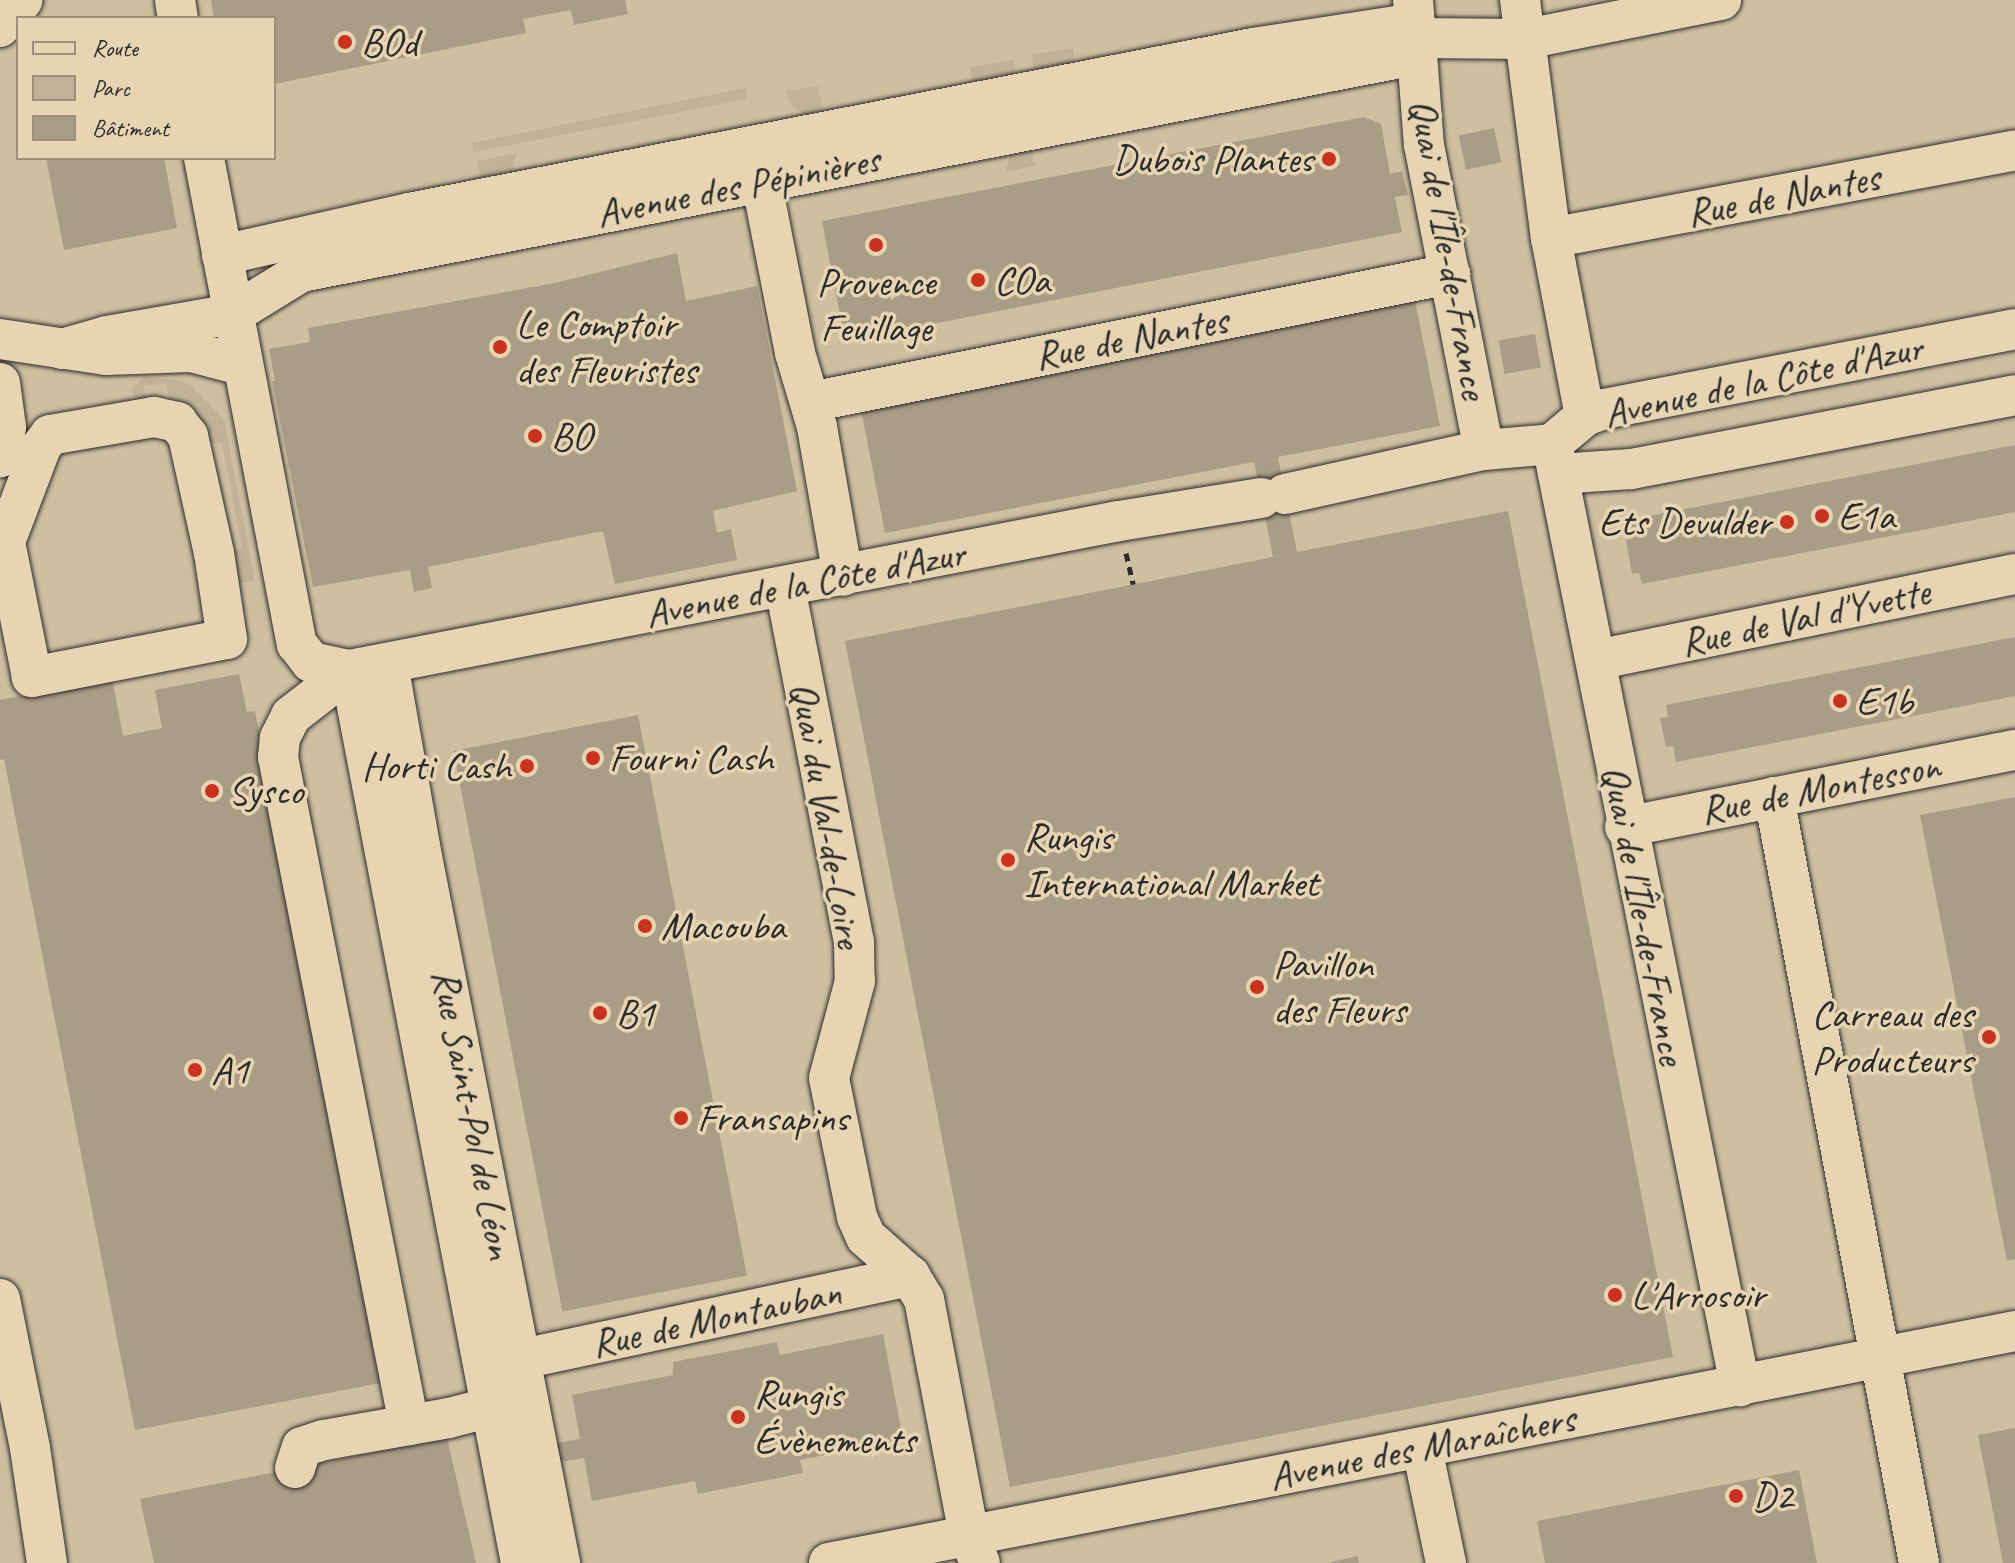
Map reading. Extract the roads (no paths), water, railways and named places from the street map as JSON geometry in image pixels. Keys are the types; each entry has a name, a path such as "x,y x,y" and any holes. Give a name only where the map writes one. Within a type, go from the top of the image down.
{"street":[{"path":"0,27 23,0"},
{"path":"1520,0 1551,238 1585,416"},
{"path":"1415,19 1526,39 1721,0"},
{"name":"Avenue des Pépinières","path":"222,255 307,234 1390,60 1405,54 1415,19"},
{"name":"Quai de l'Île-de-France","path":"1415,19 1424,145 1484,450"},
{"name":"Rue de Nantes","path":"1551,238 2015,150"},
{"path":"204,160 241,365 297,644 311,662 369,667"},
{"path":"757,163 795,353 811,402 843,576"},
{"name":"Avenue des Pépinières","path":"62,349 107,336 233,314 301,272 757,163"},
{"name":"Rue de Nantes","path":"811,402 1450,274"},
{"name":"Avenue de la Côte d'Azur","path":"1555,459 1585,416 1604,409 2015,329"},
{"path":"0,339 117,354 191,352 241,365"},
{"path":"117,354 125,422"},
{"path":"0,383 6,408 0,457"},
{"name":"Avenue de la Côte d'Azur","path":"369,667 1119,521 1273,496 1484,450 1631,469 2015,395"},
{"path":"169,418 184,428 214,553 227,639 32,677 6,535 46,439 125,422 169,418"},
{"name":"Quai de l'Île-de-France","path":"1555,459 1596,660 1625,827 1740,1386"},
{"name":"Rue de Val d'Yvette","path":"1596,660 2015,574"},
{"name":"Quai du Val-de-Loire","path":"785,587 854,942 855,981 829,1078 858,1222 866,1237 910,1276 919,1288 929,1323 974,1549"},
{"path":"369,667 291,716 280,738 278,757 409,1425"},
{"name":"Rue Saint-Pol de Léon","path":"369,667 420,846 560,1563"},
{"name":"Rue Saint-Pol de Léon","path":"369,667 491,1406 521,1563"},
{"name":"Rue de Montesson","path":"1625,827 2015,750"},
{"path":"1774,797 1919,1563"},
{"name":"Rue de Montauban","path":"295,1468 302,1447 491,1406 526,1378 910,1276"},
{"path":"0,1299 30,1448 47,1563"},
{"name":"Avenue des Maraîchers","path":"829,1563 974,1549 1422,1448 2015,1331"},
{"path":"1422,1448 1446,1563"}],"place":[{"name":"BOd","path":"345,42"},
{"name":"Dubois Plantes","path":"1329,159"},
{"name":"Provence Feuillage","path":"876,245"},
{"name":"COa","path":"978,280"},
{"name":"Le Comptoir des Fleuristes","path":"500,347"},
{"name":"BO","path":"535,436"},
{"name":"E1a","path":"1822,516"},
{"name":"Ets Devulder","path":"1787,522"},
{"name":"E1b","path":"1840,701"},
{"name":"Fourni Cash","path":"593,758"},
{"name":"Horti Cash","path":"527,766"},
{"name":"Sysco","path":"212,791"},
{"name":"Rungis International Market","path":"1008,860"},
{"name":"Macouba","path":"645,926"},
{"name":"Pavillon des Fleurs","path":"1257,987"},
{"name":"B1","path":"600,1013"},
{"name":"Carreau des Producteurs","path":"1989,1037"},
{"name":"A1","path":"195,1070"},
{"name":"Fransapins","path":"681,1118"},
{"name":"L'Arrosoir","path":"1615,1295"},
{"name":"Rungis Évènements","path":"738,1417"},
{"name":"D2","path":"1736,1496"}]}
